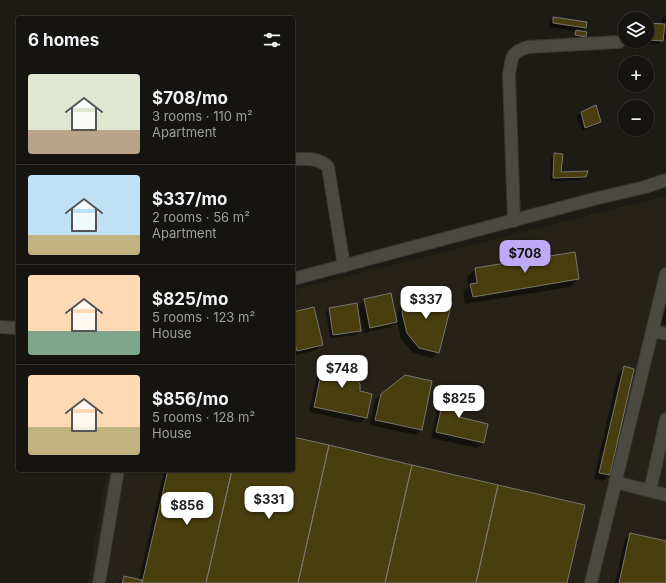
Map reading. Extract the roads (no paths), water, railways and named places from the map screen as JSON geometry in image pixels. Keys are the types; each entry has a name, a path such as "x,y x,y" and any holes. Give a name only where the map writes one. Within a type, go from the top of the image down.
{"street":[{"path":"514,220 510,75 511,61 514,55 518,50 528,47 618,42"},
{"path":"295,159 316,159 323,162 328,167 344,266"},
{"path":"295,278 594,199 645,187 666,180"},
{"path":"591,583 666,274"},
{"path":"0,327 16,328"},
{"path":"652,331 666,334"},
{"path":"650,491 666,419"},
{"path":"99,583 118,472"},
{"path":"615,482 666,495"}]}
